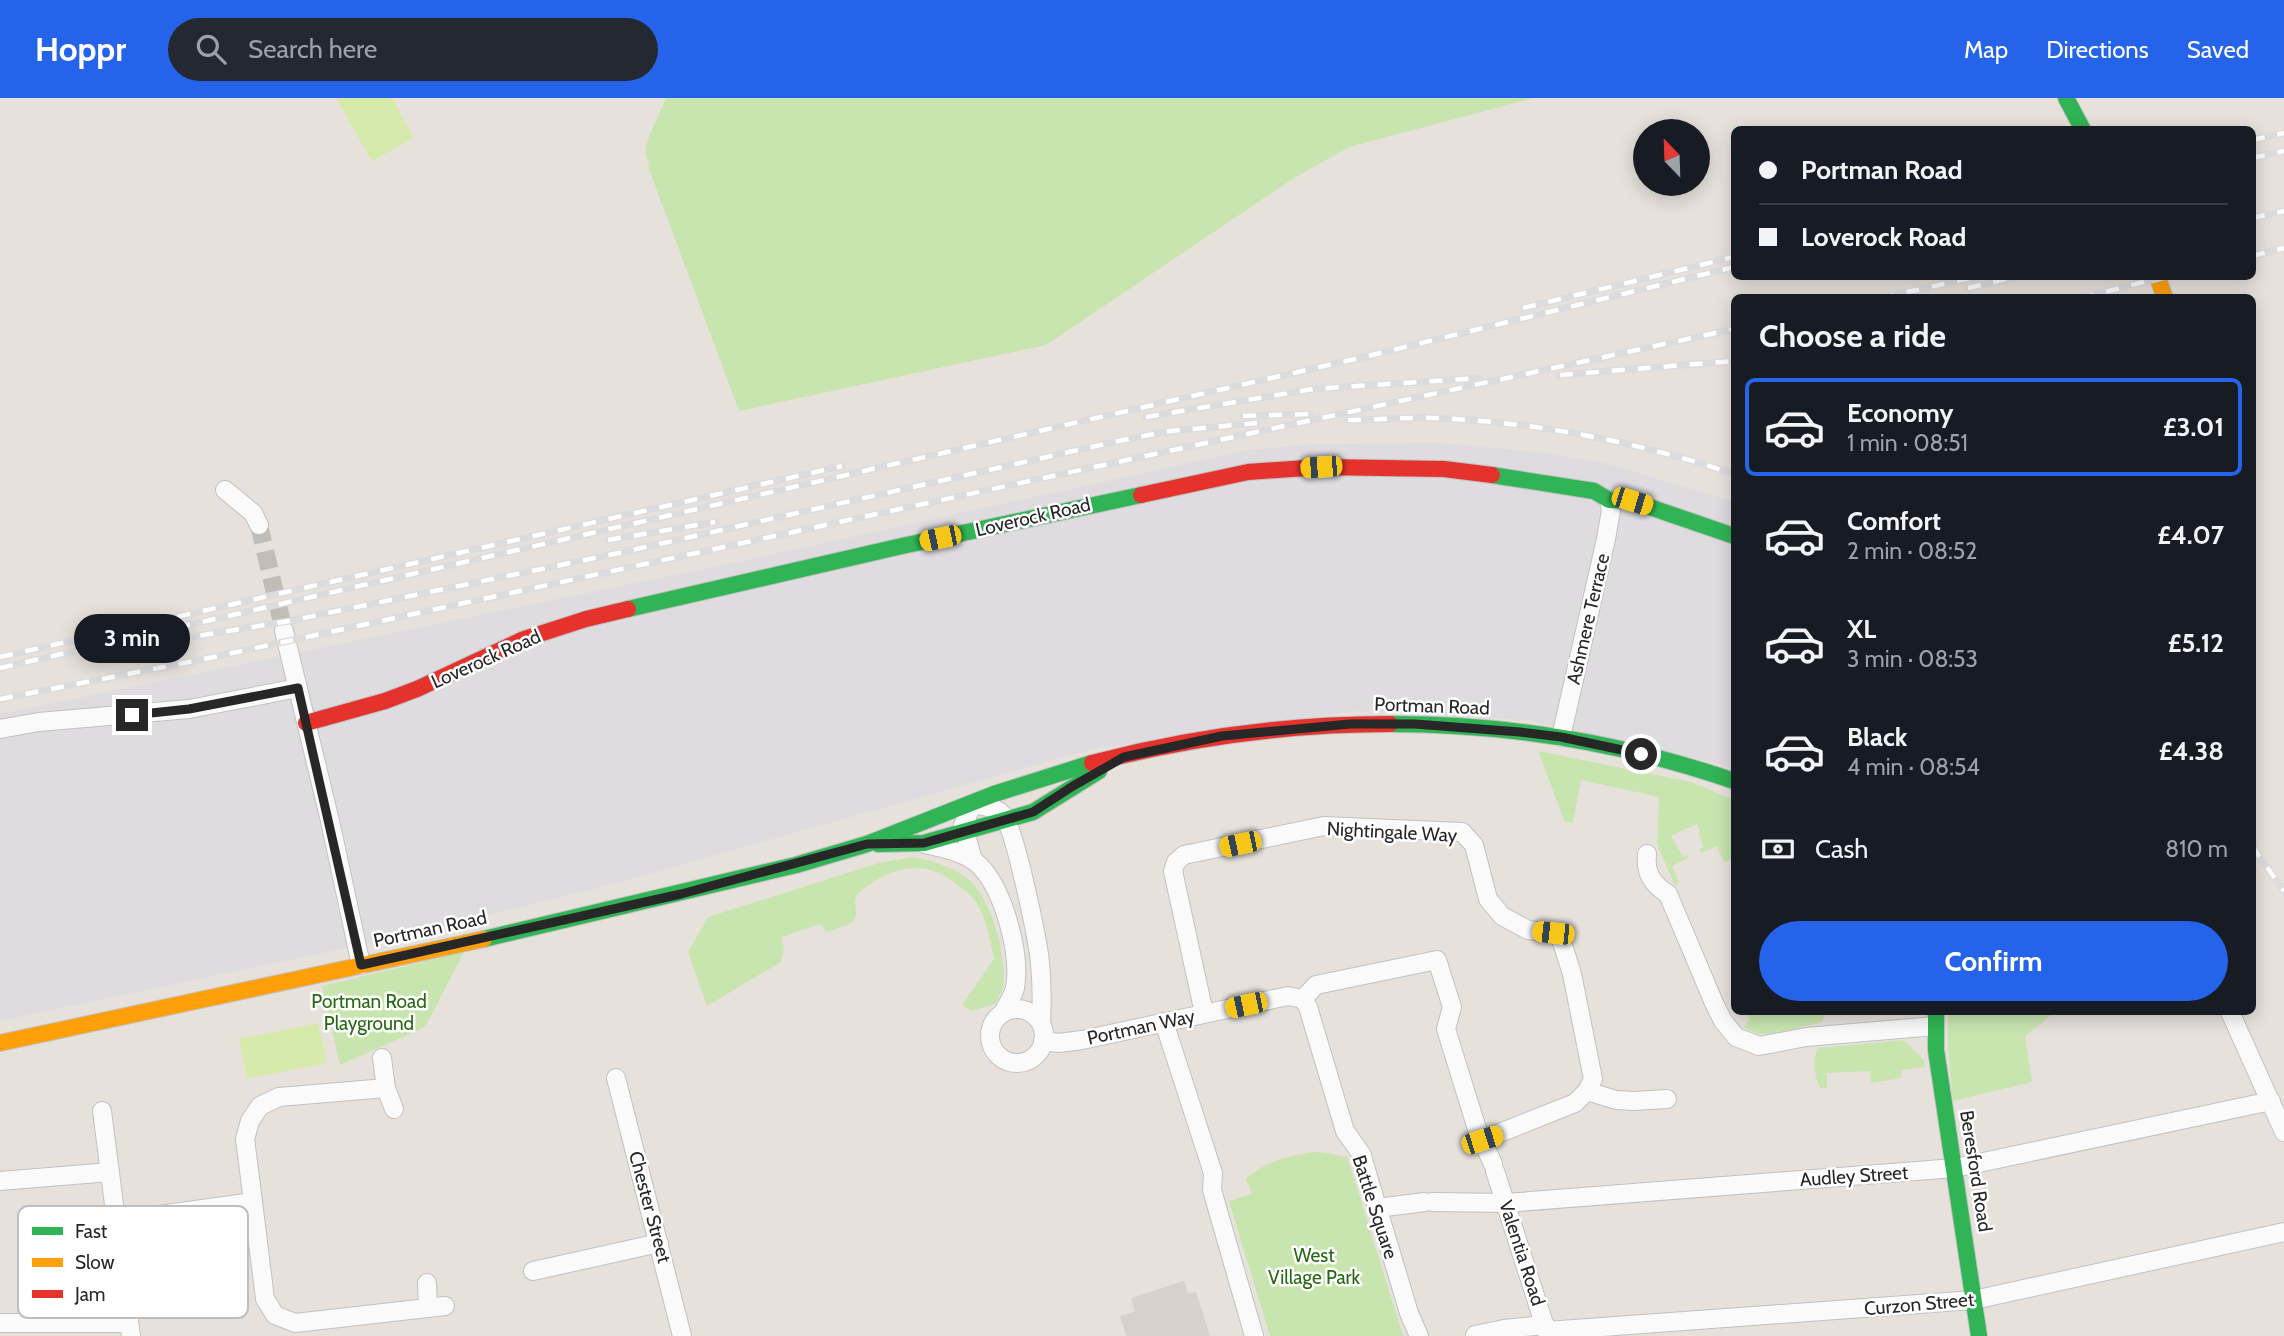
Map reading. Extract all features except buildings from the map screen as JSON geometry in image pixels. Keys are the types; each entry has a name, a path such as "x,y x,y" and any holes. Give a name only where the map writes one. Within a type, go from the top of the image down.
{"street":[{"path":"2066,98 2081,126"},
{"name":"Loverock Road","path":"306,723 385,701 524,639 586,619 902,546 1241,473 1321,467 1444,469 1494,475 1594,492 1609,500 1632,501 1731,535"},
{"path":"225,490 253,513 259,525"},
{"name":"Ashmere Terrace","path":"1561,737 1606,539 1611,510 1609,500"},
{"path":"284,631 361,965"},
{"path":"0,729 39,722 189,709 298,688"},
{"name":"Portman Road","path":"0,1043 681,894 867,844 994,794 1067,770 1222,736 1350,724 1429,725 1561,737 1662,759 1731,780"},
{"name":"Portman Road","path":"867,844 924,843 1033,812 1124,757"},
{"path":"924,843 972,860 981,866 1002,898 1015,962 1015,989 1003,1013 994,1022 990,1038 1001,1058 1014,1062 1030,1059 1036,1055 1042,1032 1040,961 1017,853 1006,818 996,810 973,804 963,825 972,860"},
{"path":"1017,853 1024,827 1033,812"},
{"name":"Nightingale Way","path":"1204,1013 1174,871 1175,862 1184,855 1324,826 1462,832 1474,845 1488,899 1502,916 1528,930 1553,933 1561,939 1572,974 1593,1079 1587,1091"},
{"path":"1647,854 1646,867 1655,886 1668,894 1718,1012 1736,1037 1759,1046 1935,1018"},
{"name":"Portman Way","path":"1042,1032 1059,1044 1082,1040 1288,996 1303,999 1316,985 1437,960"},
{"name":"Valentia Road","path":"1437,960 1451,1007 1446,1029 1547,1331"},
{"name":"Battle Square","path":"1303,999 1308,1007 1345,1131 1362,1155 1409,1313 1419,1336"},
{"path":"1003,1013 1020,1009 1035,1016 1042,1032"},
{"path":"2231,1015 2284,1132"},
{"name":"Beresford Road","path":"1935,1018 1936,1050 1979,1336"},
{"path":"1164,1022 1213,1173 1212,1190 1254,1336"},
{"path":"382,1058 386,1088 394,1109"},
{"name":"Chester Street","path":"616,1078 682,1336"},
{"path":"386,1088 270,1100 260,1106 250,1121 245,1139 265,1299 275,1315 295,1324 436,1307 427,1283"},
{"path":"1482,1140 1576,1103 1587,1091 1616,1100 1667,1099"},
{"name":"Audley Street","path":"1377,1208 1428,1202 1506,1203 1955,1168 2271,1101"},
{"path":"103,1111 114,1206"},
{"path":"0,1181 110,1172"},
{"path":"224,1206 253,1202"},
{"name":"Curzon Street","path":"1475,1335 1504,1329 1547,1331 1974,1300 2284,1232"},
{"path":"533,1271 659,1243"},
{"path":"0,1323 130,1329"}],"shaded area":[{"path":"1441,443 1538,452 1609,464 1731,501 1731,769 1713,762 1526,720 1356,711 1093,749 595,889 399,937 0,1021 0,714 742,561 1248,450 1314,444"},
{"path":"1184,1281 1188,1294 1196,1292 1210,1336 1126,1336 1120,1316 1135,1311 1131,1298"}],"green space":[{"path":"336,98 392,98 414,138 372,161"},
{"path":"666,98 1534,98 1349,147 1294,178 1046,345 739,411 649,169 645,146"},
{"path":"1538,751 1691,782 1731,799 1731,859 1724,862 1717,846 1701,853 1700,849 1704,847 1697,824 1671,836 1683,857 1688,855 1689,858 1672,866 1679,882 1675,886 1657,844 1659,797 1581,780 1573,823 1565,822"},
{"path":"914,857 957,871 969,880 984,900 999,940 1003,967 1003,985 995,1004 972,1011 962,1005 994,959 985,922 975,900 947,877 935,871 909,868 883,876 859,893 855,900 856,915 849,924 827,932 820,924 782,937 784,949 781,962 707,1006 688,952 708,917 879,863"},
{"name":"Portman Road Playground","path":"464,952 425,1027 340,1065 322,986"},
{"path":"1747,1015 1824,1015 1822,1022 1776,1033 1758,1034 1744,1027 1750,1019"},
{"path":"1948,1015 2051,1015 2025,1036 2032,1082 1953,1101"},
{"path":"318,1023 327,1063 247,1079 239,1039"},
{"path":"1904,1040 1924,1060 1925,1067 1901,1070 1902,1078 1871,1083 1870,1071 1827,1073 1827,1088 1821,1088 1815,1074 1814,1062 1818,1048"},
{"name":"West Village Park","path":"1316,1152 1347,1156 1403,1336 1270,1336 1229,1201 1252,1194 1246,1178 1262,1167 1288,1157"}],"tunnel":[{"path":"259,525 284,631"}],"railway":[{"path":"2256,139 2284,133"},
{"path":"2256,157 2284,151"},
{"path":"2256,217 2284,211"},
{"path":"2256,255 2284,248"},
{"path":"1523,308 1731,258"},
{"path":"0,668 1368,356 1731,268"},
{"path":"1899,294 1961,280"},
{"path":"1968,288 2002,280"},
{"path":"2097,294 2151,280"},
{"path":"0,699 214,657 1731,330"},
{"path":"1560,375 1731,361"},
{"path":"1146,417 1313,389 1479,378"},
{"path":"1243,416 1310,414"},
{"path":"1348,420 1434,418 1548,429 1624,443 1731,473"},
{"path":"149,644 289,621 619,553 1118,441 1170,431 1257,423"},
{"path":"0,657 842,466"},
{"path":"608,540 715,522"},
{"path":"2256,852 2284,891"}],"traffic: fast":[{"path":"2066,98 2081,126"},
{"path":"1492,475 1594,491 1609,500 1632,501 1731,535"},
{"path":"628,609 1141,495"},
{"path":"1390,724 1477,728 1564,738 1650,756 1731,780"},
{"path":"484,939 796,865 867,844 994,794 1092,763"},
{"path":"878,844 924,843 1033,812 1099,771"},
{"path":"1936,1015 1936,1050 1979,1336"}],"traffic: slow":[{"path":"2158,280 2164,294"},
{"path":"0,1043 484,939"}],"traffic: jam":[{"path":"1141,495 1248,472 1321,467 1444,469 1492,475"},
{"path":"306,723 385,701 417,689 524,639 628,609"},
{"path":"1092,763 1165,746 1240,734 1390,724"}],"route":[{"path":"132,715 189,709 298,688 361,965 681,894 867,844 924,843 1033,812 1124,757 1222,736 1350,724 1415,724 1561,737 1641,754"}]}
